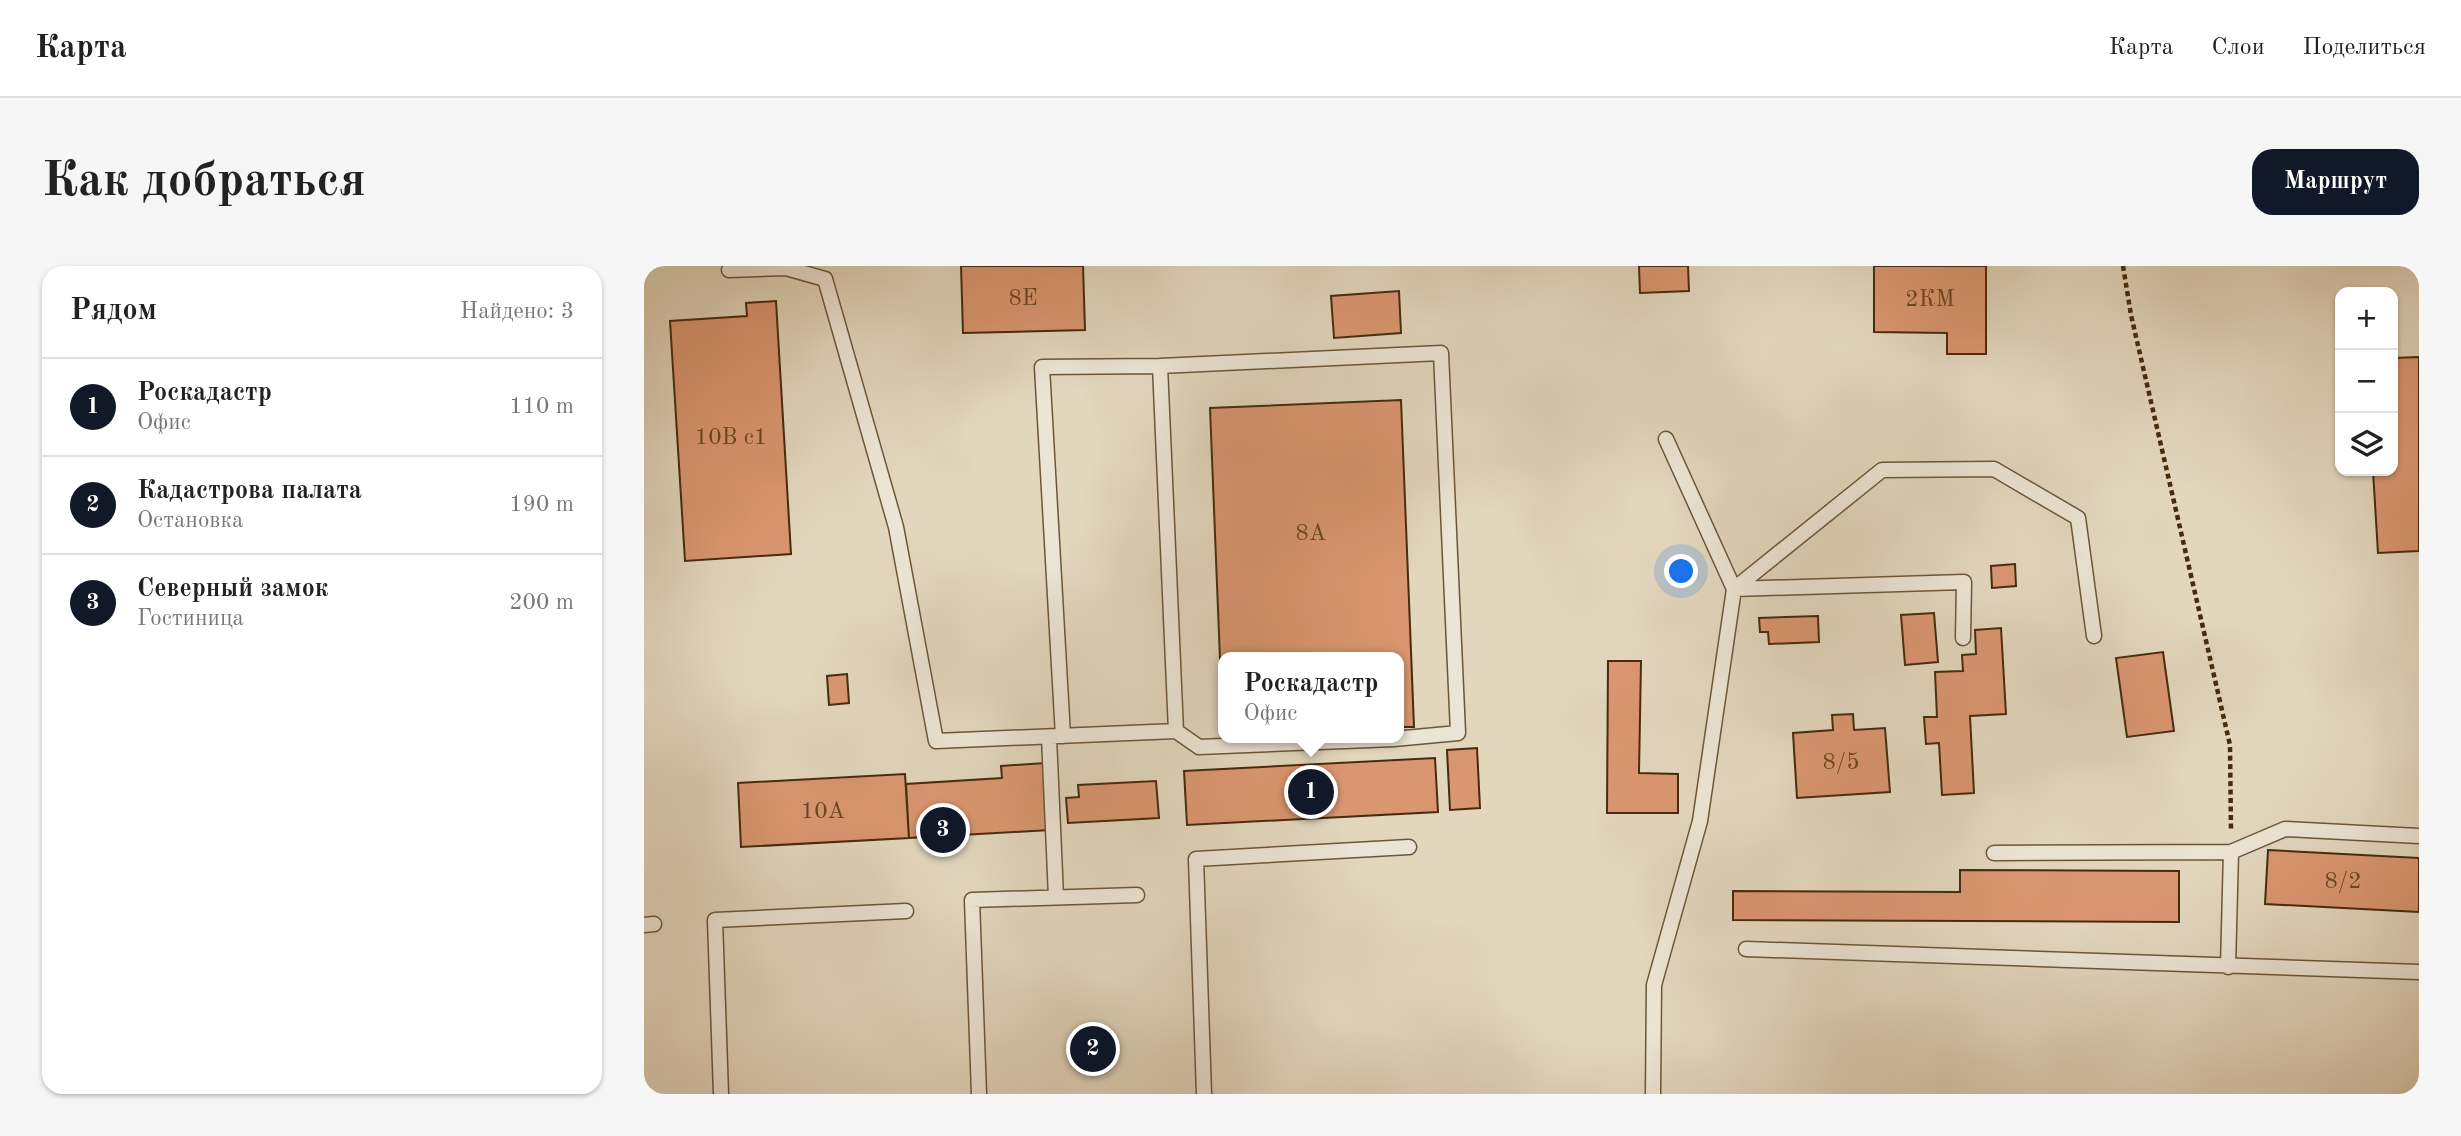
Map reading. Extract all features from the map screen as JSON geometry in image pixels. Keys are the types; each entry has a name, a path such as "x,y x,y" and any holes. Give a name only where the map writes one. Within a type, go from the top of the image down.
{"lane":[{"path":"729,270 786,268 825,279 896,527 936,741 1176,731 1199,747 1296,743"},
{"path":"1056,897 1056,736 1042,367 1160,366 1441,353 1458,733 1404,738"},
{"path":"1160,366 1176,731"},
{"path":"1653,1094 1654,985 1700,821 1734,589 1666,439"},
{"path":"1734,589 1882,470 1994,469 2078,518 2094,636"},
{"path":"1734,589 1964,582 1963,638"},
{"path":"1994,853 2231,852 2285,829 2419,836"},
{"path":"1204,1094 1195,859 1409,847"},
{"path":"2228,967 2231,852"},
{"path":"979,1094 972,900 1137,895"},
{"path":"721,1094 715,920 906,911"},
{"path":"1746,949 2419,972"}],"path":[{"path":"2123,266 2131,315 2230,745 2231,852"}],"building":[{"path":"961,266 1083,266 1085,330 963,333"},
{"path":"1639,266 1688,266 1689,291 1640,293"},
{"path":"1874,266 1986,266 1986,354 1947,354 1947,333 1874,332"},
{"path":"1399,291 1401,333 1334,338 1331,296"},
{"path":"776,301 791,554 685,561 670,321 747,316 746,303"},
{"path":"2419,357 2419,551 2378,553 2373,476 2398,476 2398,358"},
{"path":"1401,400 1414,727 1404,727 1404,652 1220,652 1210,408"},
{"path":"2015,564 2016,586 1992,588 1991,566"},
{"path":"1934,613 1938,662 1905,665 1901,615"},
{"path":"1818,616 1819,642 1769,644 1768,632 1760,632 1759,618"},
{"path":"2001,628 2006,714 1970,716 1974,793 1942,795 1939,743 1926,744 1924,717 1937,717 1935,672 1963,671 1962,655 1976,654 1975,630"},
{"path":"2163,652 2174,731 2127,737 2116,658"},
{"path":"1608,661 1641,661 1639,773 1678,774 1678,813 1607,813"},
{"path":"847,674 849,703 829,705 827,676"},
{"path":"1853,714 1854,730 1885,728 1890,792 1797,798 1793,733 1833,730 1832,715"},
{"path":"1477,748 1480,808 1450,810 1447,750"},
{"path":"1435,758 1438,812 1187,825 1184,771"},
{"path":"1045,763 1049,830 909,838 906,784 1002,778 1001,766"},
{"path":"905,774 909,838 741,847 738,783"},
{"path":"1156,781 1159,818 1068,823 1066,798 1079,797 1078,785"},
{"path":"2268,850 2419,858 2419,912 2265,904"},
{"path":"1960,870 2179,871 2179,922 1733,920 1733,891 1960,892"}],"place":[{"name":"Роскадастр","path":"1311,792"},
{"name":"Северный замок","path":"943,830"},
{"name":"Кадастрова палата","path":"1093,1049"}]}
